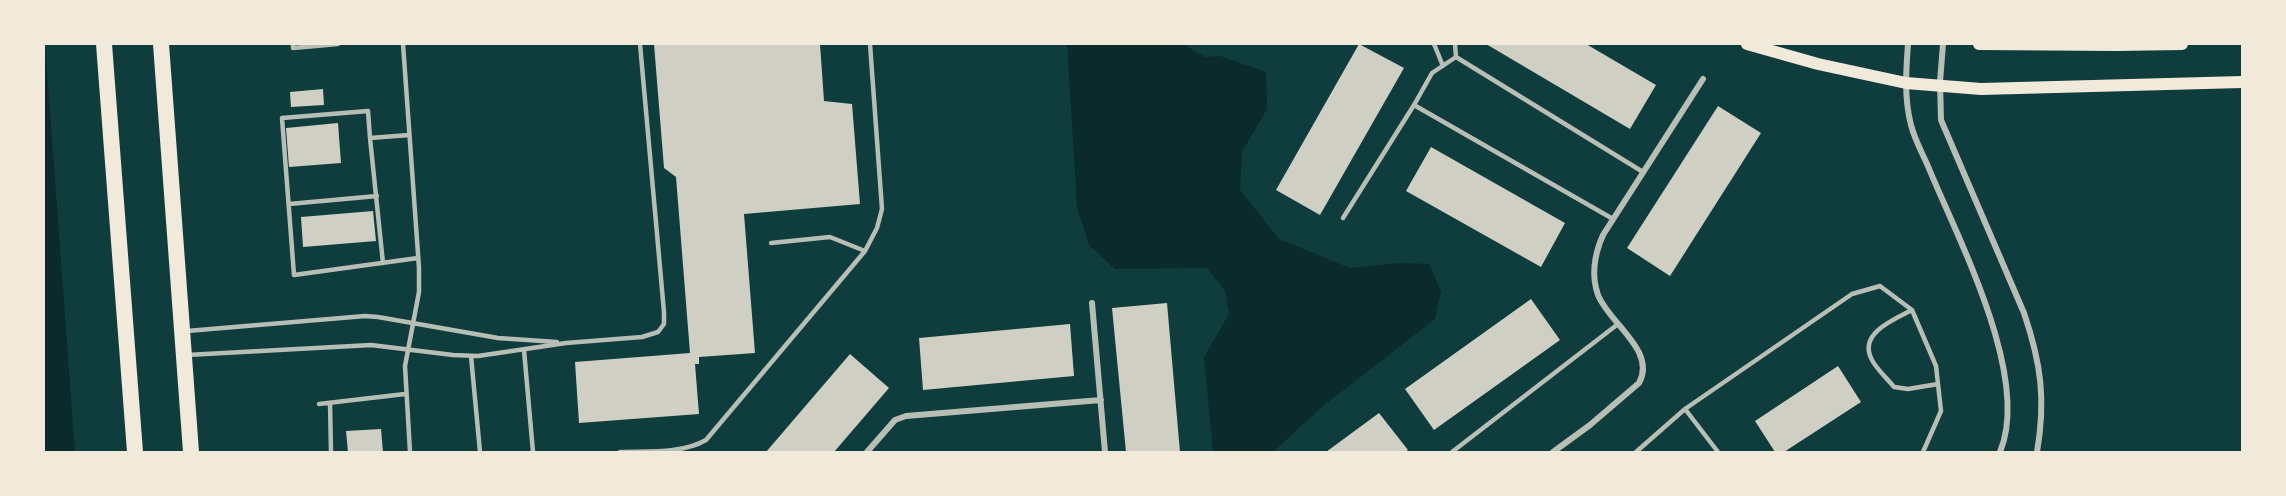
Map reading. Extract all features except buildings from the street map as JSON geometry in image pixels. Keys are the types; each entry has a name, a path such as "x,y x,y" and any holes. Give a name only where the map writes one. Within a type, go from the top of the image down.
{"highway":[{"path":"104,44 135,453"},
{"path":"161,44 191,453"}],"main road":[{"path":"1747,44 1818,64 1905,83 1941,86 1981,89 2242,82"},
{"path":"1979,44 2182,44"}],"street":[{"path":"1908,44 1905,83 1911,126 1983,299 1999,346 2008,392 2007,419 2000,453"},
{"path":"1943,44 1941,120 2032,336 2043,388 2042,422 2037,453"},
{"path":"1553,453 1631,390 1644,374 1640,354 1598,294 1595,277 1597,248 1613,219 1703,79"},
{"path":"1092,303 1105,453"},
{"path":"867,453 895,420 906,416 1101,400"}],"lane":[{"path":"293,44 293,48 338,44"},
{"path":"402,44 419,292 405,366 410,453"},
{"path":"184,355 371,345 453,356 471,356 566,343 642,337 658,332 664,324 640,44"},
{"path":"620,453 685,448 698,445 706,440 865,250 877,228 882,208 870,44"},
{"path":"1434,44 1443,66"},
{"path":"1455,44 1456,57"},
{"path":"1344,218 1432,73 1456,57"},
{"path":"1456,57 1643,172"},
{"path":"1414,105 1613,219"},
{"path":"383,263 368,111 282,118 294,275 383,263 418,258"},
{"path":"370,138 409,135"},
{"path":"289,204 376,196"},
{"path":"771,243 830,237 865,250"},
{"path":"1638,452 1685,409 1852,294 1880,286 1912,310 1936,366 1941,411 1923,453"},
{"path":"1912,310 1875,332 1868,348 1871,359 1894,387 1908,389 1938,384"},
{"path":"182,331 365,316 498,338 566,343"},
{"path":"1452,453 1618,324"},
{"path":"524,350 532,453"},
{"path":"471,356 480,453"},
{"path":"319,404 405,394"},
{"path":"330,403 331,453"},
{"path":"1685,409 1718,453"}],"water":[{"path":"45,44 75,452 44,452"},
{"path":"1067,44 1183,44 1205,57 1220,56 1266,72 1267,109 1242,152 1240,190 1279,239 1350,268 1399,263 1429,264 1441,291 1435,319 1323,406 1273,452 1213,452 1204,357 1229,314 1225,291 1207,268 1115,269 1089,245 1077,207"}]}
